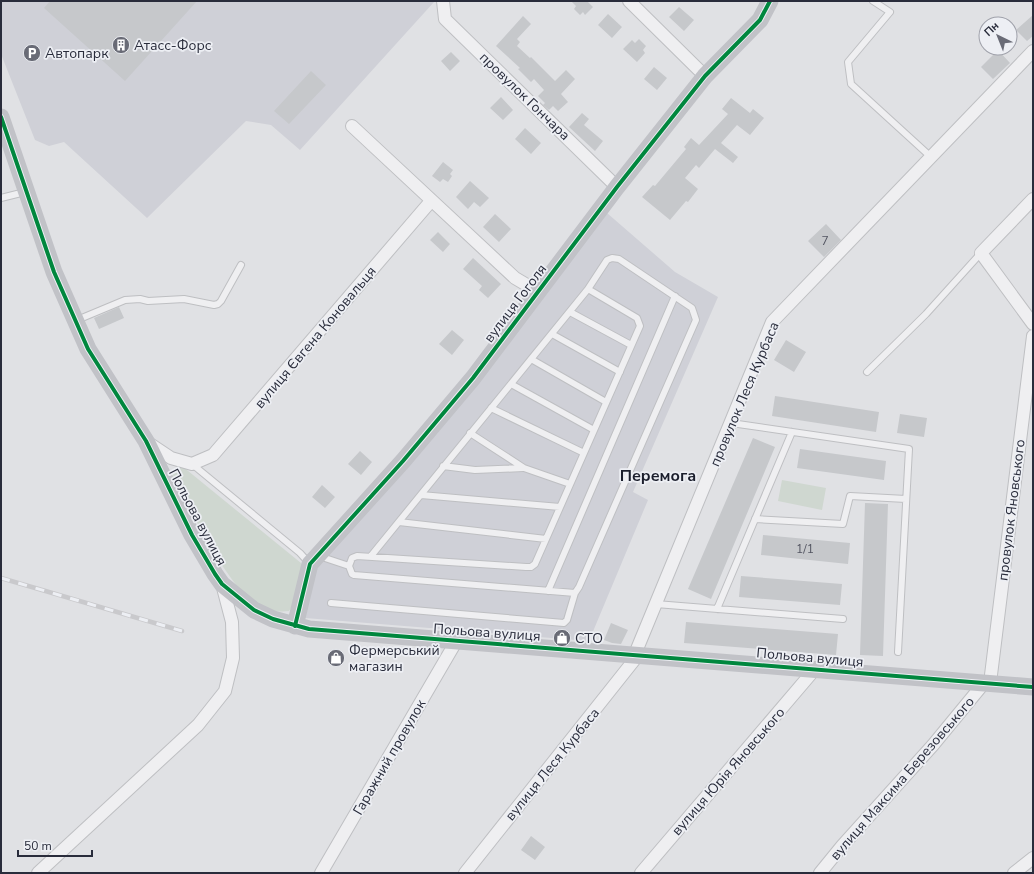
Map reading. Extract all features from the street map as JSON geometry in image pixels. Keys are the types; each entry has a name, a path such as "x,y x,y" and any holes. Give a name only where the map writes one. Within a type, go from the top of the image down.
{"street":[{"name":"провулок Гончара","path":"443,1 445,19 617,186"},
{"path":"629,1 705,76"},
{"name":"вулиця Гоголя","path":"295,626 314,560 403,461 473,378 617,186 705,76 760,20 770,1"},
{"name":"провулок Леся Курбаса","path":"637,654 656,604 772,322 1033,51"},
{"name":"Польова вулиця","path":"1,117 54,272 88,349 146,441 192,535 215,574 222,584 254,610 273,620 309,629 637,654 1033,687"},
{"path":"352,126 515,278 537,291"},
{"path":"1033,199 981,253 1033,324"},
{"name":"вулиця Євгена Коновальця","path":"192,464 214,455 431,201"},
{"name":"провулок Яновського","path":"987,683 1033,336"},
{"path":"146,441 171,458 192,464"},
{"path":"38,873 198,725 224,691 232,658 232,622 222,584"},
{"name":"Гаражний провулок","path":"321,873 457,640"},
{"name":"вулиця Леся Курбаса","path":"465,873 637,654"},
{"name":"вулиця Юрія Яновського","path":"641,873 815,669"},
{"name":"вулиця Максима Березовського","path":"820,873 842,846 987,683"},
{"path":"1014,873 1033,858"}],"lane":[{"path":"873,1 890,12 848,62 851,84 930,157"},
{"path":"1,198 27,192"},
{"path":"867,372 926,314 981,253"},
{"path":"331,603 564,623 567,620 575,593 696,320 692,308 619,259 612,258 607,260 588,289 570,312 371,556"},
{"path":"76,321 125,300 140,299 148,301 184,298 214,306 221,301 240,265"},
{"path":"575,593 354,575 352,574 349,566 352,558 357,556 531,567 535,564 640,326 638,318 588,289"},
{"path":"548,590 675,296"},
{"path":"570,312 631,345"},
{"path":"552,334 620,372"},
{"path":"531,359 606,402"},
{"path":"511,384 594,430"},
{"path":"491,408 584,453"},
{"path":"731,423 909,449 898,652"},
{"path":"717,609 792,432"},
{"path":"470,433 524,468 570,484"},
{"path":"192,464 300,553 314,560 349,566"},
{"path":"443,466 475,470 524,468"},
{"path":"421,495 560,507"},
{"path":"755,519 843,524 850,496 906,499"},
{"path":"398,522 546,539"},
{"path":"656,604 843,619"}],"shaded area":[{"path":"1,1 434,2 300,150 271,125 246,121 147,218 64,142 49,146 35,140 1,54"},
{"path":"607,213 675,272 718,297 633,492 648,500 589,641 305,618 314,567"},
{"path":"182,466 301,563 305,569 296,601 289,611 273,610 258,605 249,599 234,582 211,548 172,475"},
{"path":"782,480 826,488 822,510 778,501"}],"building":[{"name":"Атасс-Форс","path":"50,1 197,1 125,81 44,8"},
{"path":"571,1 587,1 593,7 585,15 583,12 580,15 574,9 576,6"},
{"path":"679,7 694,20 684,31 669,17"},
{"path":"608,14 622,27 612,38 598,25"},
{"path":"1033,15 1033,36 1027,41 1018,32 1018,28"},
{"path":"523,16 531,24 517,39 520,42 517,46 530,58 531,57 555,81 566,70 575,79 561,94 568,102 558,111 553,106 549,110 543,105 545,103 538,96 544,90 534,79 531,82 518,69 520,68 496,46"},
{"path":"639,39 646,46 643,50 645,53 637,62 623,49 632,40 635,43"},
{"path":"451,52 460,61 450,71 441,61"},
{"path":"992,56 1004,56 1010,63 993,79 981,67"},
{"path":"654,67 667,78 657,90 644,79"},
{"path":"311,71 326,85 289,124 274,111"},
{"path":"501,97 513,110 503,120 490,108"},
{"path":"731,98 750,113 753,109 764,118 750,135 737,125 721,143 738,157 733,163 715,149 699,168 696,165 685,178 698,189 688,202 686,201 670,220 642,197 653,185 655,186 686,149 684,147 691,138 699,145 728,114 722,109"},
{"path":"582,113 589,119 584,125 603,141 595,151 569,127"},
{"path":"525,128 541,143 531,154 515,139"},
{"path":"443,162 453,170 450,174 452,176 448,182 443,179 440,182 432,176"},
{"path":"470,181 489,198 480,207 474,202 468,209 456,197"},
{"path":"495,214 511,229 499,242 483,227"},
{"path":"826,224 841,240 824,257 808,241"},
{"path":"438,232 450,244 443,252 430,240"},
{"path":"473,258 501,284 488,298 479,290 482,286 463,269"},
{"path":"119,307 124,318 99,329 94,318"},
{"path":"452,330 464,340 452,355 439,344"},
{"path":"786,340 806,352 794,372 774,360"},
{"path":"775,396 879,412 876,432 772,416"},
{"path":"900,414 927,418 924,437 897,433"},
{"path":"753,438 775,447 711,599 688,589"},
{"path":"800,449 886,461 884,480 797,468"},
{"path":"360,451 372,462 361,475 348,464"},
{"path":"322,485 335,497 325,508 312,497"},
{"path":"865,503 888,504 883,656 860,655"},
{"path":"763,535 850,543 848,564 761,555"},
{"path":"741,576 842,584 840,605 739,597"},
{"path":"686,622 838,634 836,655 684,643"},
{"path":"611,623 628,630 621,644 604,640"},
{"path":"531,836 545,847 535,860 521,850"}],"railway":[{"path":"1,578 182,631"}],"cycle path":[{"path":"295,626 310,564 403,461 473,378 617,187 705,76 760,20 770,1"},
{"path":"1,117 54,272 88,349 146,441 192,535 215,574 222,584 254,610 273,619 309,629 1033,687"}],"place":[{"name":"Атасс-Форс","path":"121,45"},
{"name":"Автопарк","path":"32,53"},
{"name":"СТО","path":"562,638"},
{"name":"Фермерський магазин","path":"336,658"}],"district":[{"name":"Перемога","path":"658,475"}]}
